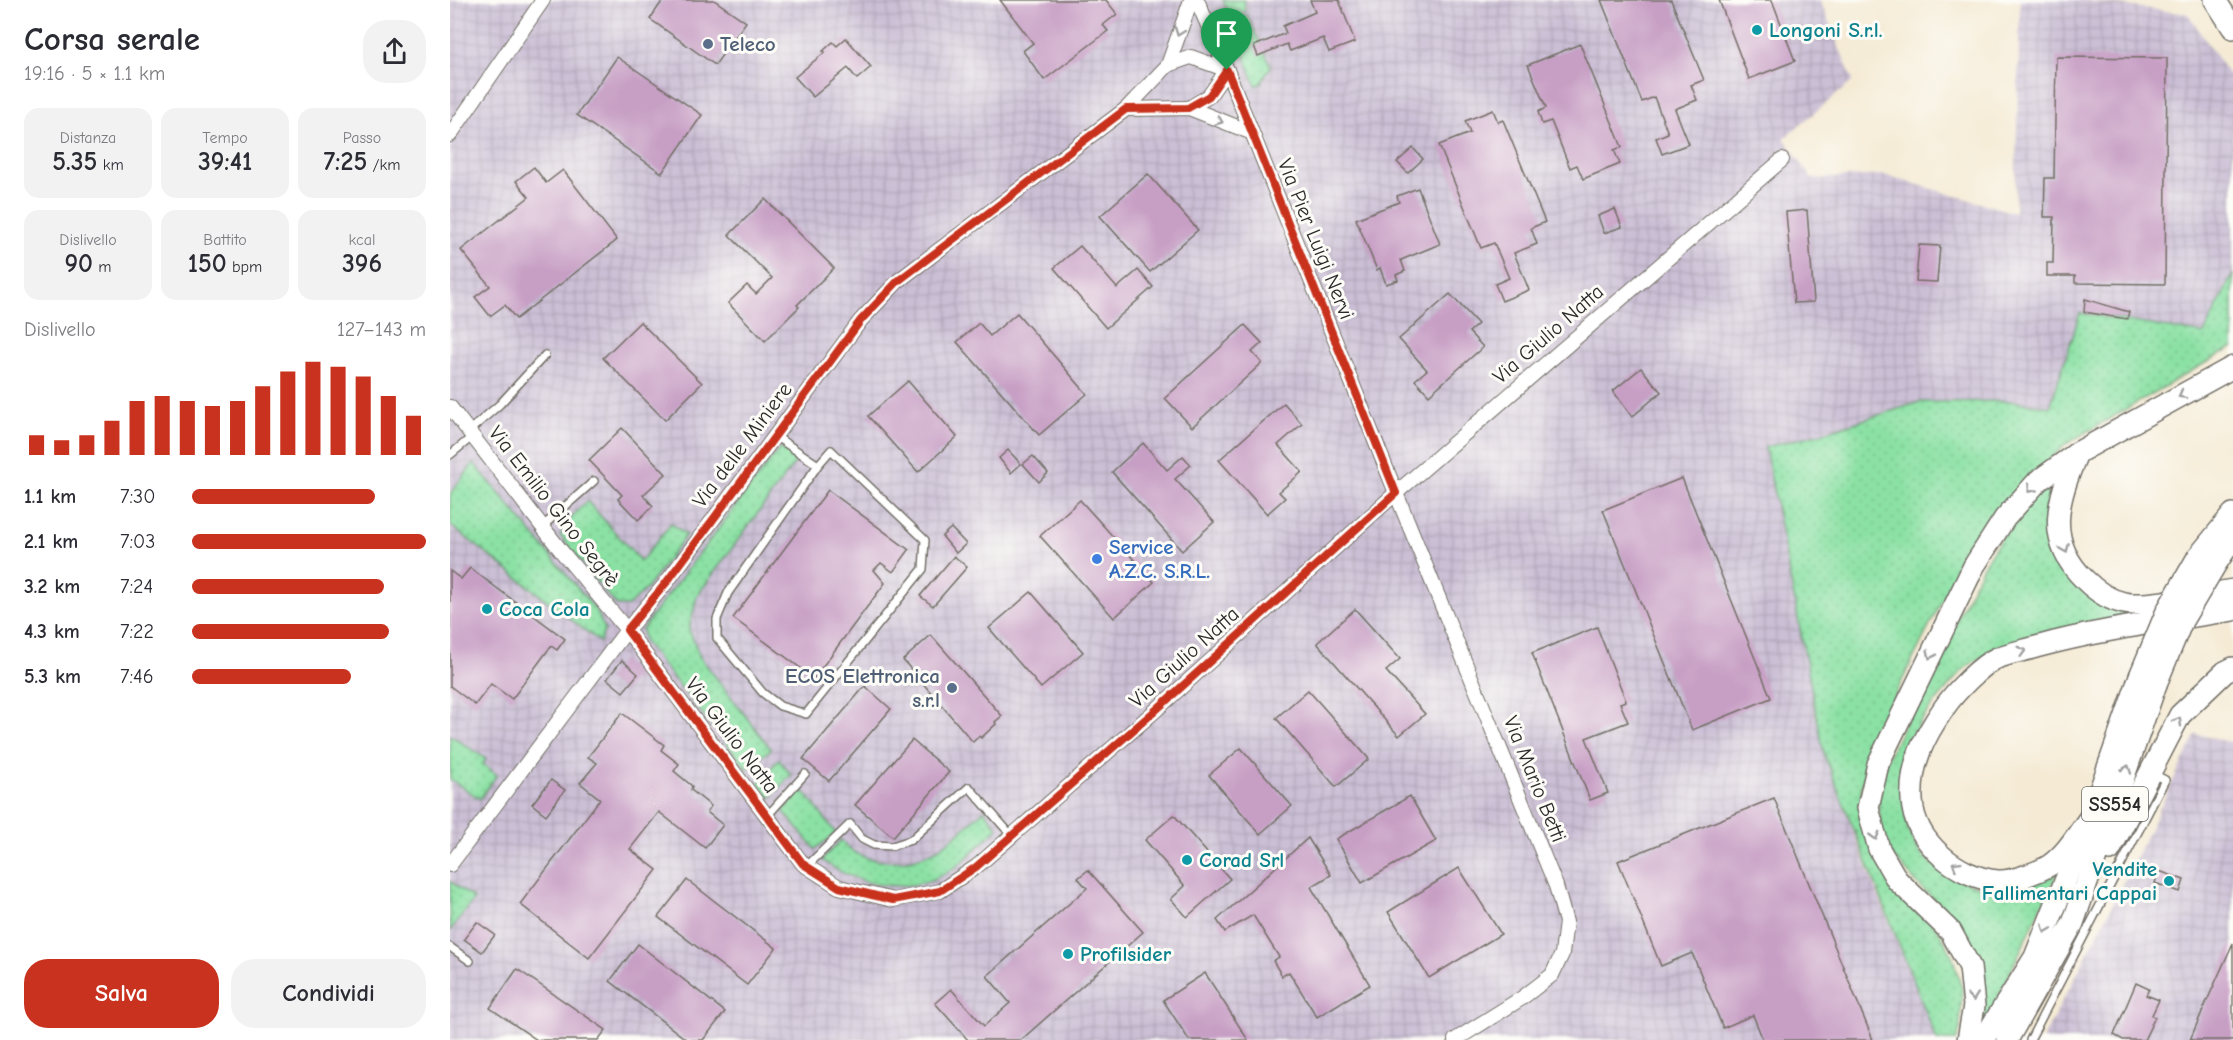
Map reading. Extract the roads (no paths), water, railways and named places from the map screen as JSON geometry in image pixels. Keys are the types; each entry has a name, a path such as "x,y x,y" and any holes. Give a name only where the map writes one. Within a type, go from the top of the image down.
{"highway":[{"path":"2216,0 2233,28"},
{"path":"1968,1040 1974,1006 1970,967 1951,932 1897,880 1879,849 1868,808 1878,764 1974,566 2005,518 2038,481 2078,453 2233,367"},
{"path":"2078,453 2064,486 2058,520 2061,545 2074,569 2096,591 2124,603 2154,603 2233,590"},
{"name":"SS554","path":"1983,1040 2035,957 2148,680 2182,621 2208,559 2233,514"},
{"name":"SS554","path":"2208,559 2233,538"},
{"path":"2091,816 2067,849 2050,864 2029,874 1999,881 1972,874 1954,866 1927,842 1912,802 1914,768 1925,736 1952,697 1995,659 2073,637 2233,610"},
{"path":"2073,923 2158,776 2180,715 2225,672 2233,668"},
{"name":"SS554","path":"2017,1039 2073,923 2148,680"}],"street":[{"path":"450,135 543,0"},
{"name":"Via delle Miniere","path":"450,865 627,630 666,583 861,320 898,281 1126,109 1168,65 1191,0"},
{"name":"Via Pier Luigi Nervi","path":"1197,0 1396,493"},
{"path":"1168,65 1191,57 1227,70 1209,96 1188,108"},
{"path":"1126,109 1188,108 1250,132"},
{"name":"Via Giulio Natta","path":"627,630 803,864 839,887 893,900 940,891 976,867 1012,836 1156,710 1396,493 1782,160"},
{"name":"Via Emilio Gino Segrè","path":"450,407 627,630"},
{"name":"Via Mario Betti","path":"1396,493 1556,886 1566,922 1562,954 1552,975 1522,998 1455,1040"}],"lane":[{"path":"450,455 545,355"},
{"path":"775,436 818,465"},
{"path":"831,450 925,540 925,552 923,569 806,714 780,706 763,693 717,638 717,619 728,593 818,465 831,450"},
{"path":"543,526 594,481"},
{"path":"767,816 805,774"},
{"path":"2017,1039 2158,776"},
{"path":"807,866 850,824 862,838 874,845 892,846 911,840 969,787 1012,836"},
{"path":"450,947 470,961"}],"place":[{"name":"Longoni S.r.l.","path":"1757,30"},
{"name":"Teleco","path":"708,44"},
{"name":"Service A.Z.C. S.R.L.","path":"1097,559"},
{"name":"Coca Cola","path":"487,609"},
{"name":"ECOS Elettronica s.r.l","path":"952,688"},
{"name":"Corad Srl","path":"1187,860"},
{"name":"Vendite Fallimentari Cappai","path":"2169,881"},
{"name":"Profilsider","path":"1068,954"}]}
